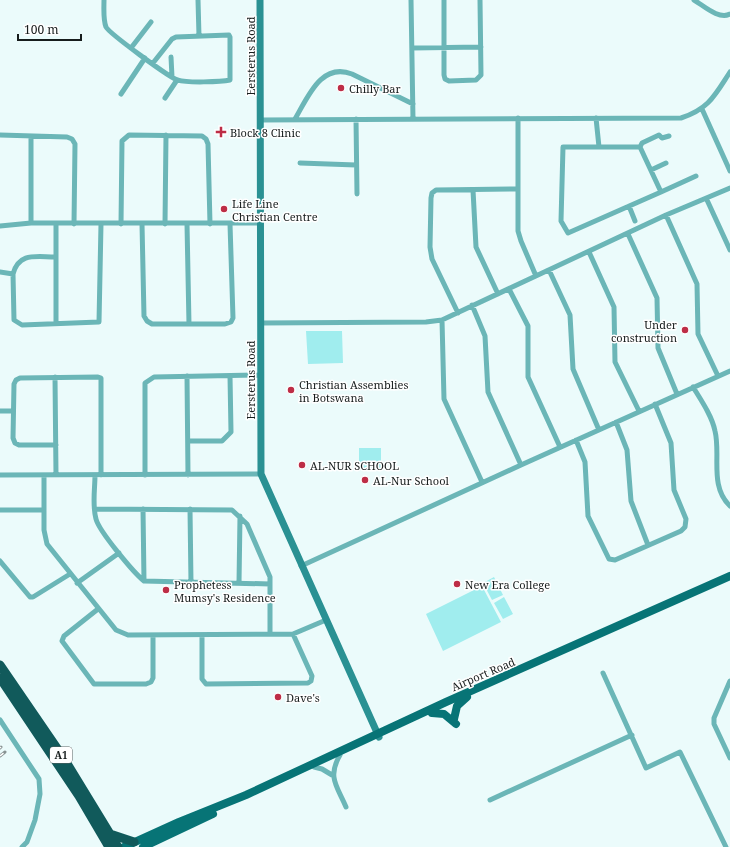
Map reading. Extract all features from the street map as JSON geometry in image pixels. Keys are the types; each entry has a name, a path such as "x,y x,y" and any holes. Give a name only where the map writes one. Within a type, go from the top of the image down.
{"highway":[{"name":"A1","path":"0,665 63,757 118,847"},
{"name":"A1","path":"0,678 79,796 109,847"},
{"path":"110,834 134,842"}],"main road":[{"name":"Airport Road","path":"246,796 379,736 446,702 519,671 730,576"},
{"path":"124,847 179,822 246,796 314,767 379,736 498,683 519,671"},
{"path":"432,713 444,714 455,722 457,706 467,697"},
{"path":"143,847 246,796"}],"street":[{"path":"104,0 107,29 131,48 177,80 230,80 230,36 180,36 172,40 153,63"},
{"path":"198,0 199,36"},
{"name":"Eersterus Road","path":"260,0 261,474 301,566 379,736"},
{"path":"411,0 413,119"},
{"path":"444,0 442,48 445,80 449,81 479,79 481,75 480,0"},
{"path":"694,0 720,16 730,14"},
{"path":"131,48 151,22"},
{"path":"412,48 481,47"},
{"path":"171,57 172,77"},
{"path":"121,94 145,58"},
{"path":"295,120 313,89 326,74 334,71 343,71 352,74 413,104"},
{"path":"261,120 675,118 693,114 702,109 713,99 730,72"},
{"path":"165,98 177,80"},
{"path":"702,109 730,171"},
{"path":"518,118 517,188 519,236 536,276"},
{"path":"596,118 599,147"},
{"path":"356,119 357,194"},
{"path":"0,135 67,137 72,139 75,144 74,224"},
{"path":"121,224 122,141 129,135 166,135 202,136 206,139 208,144 210,224"},
{"path":"165,224 166,135"},
{"path":"640,147 642,143 659,135 662,138 669,136"},
{"path":"31,136 31,223"},
{"path":"640,147 563,147 562,222 570,233 696,176"},
{"path":"640,147 661,192"},
{"path":"651,170 666,163"},
{"path":"300,164 356,165"},
{"path":"458,313 432,259 430,247 432,193 436,190 517,188"},
{"path":"261,323 426,322 442,320 666,215 706,200 730,188"},
{"path":"473,190 476,247 498,294"},
{"path":"706,200 730,250"},
{"path":"629,206 635,221"},
{"path":"666,215 697,284 698,334 718,376"},
{"path":"0,226 31,223 261,223"},
{"path":"56,224 56,323"},
{"path":"55,257 26,257 19,261 12,274 13,316 16,323 22,325 99,322 101,224"},
{"path":"142,224 144,316 147,321 152,324 225,324 231,322 233,318 230,224"},
{"path":"187,224 189,324"},
{"path":"628,234 657,298 658,348 677,394"},
{"path":"589,252 614,307 615,362 639,411"},
{"path":"549,270 570,315 573,369 599,430"},
{"path":"0,272 12,274"},
{"path":"510,289 528,326 528,377 560,447"},
{"path":"472,305 486,336 488,392 521,465"},
{"path":"442,320 444,399 482,482"},
{"path":"301,566 482,482 730,371"},
{"path":"145,475 145,383 154,376 261,375"},
{"path":"187,376 188,475"},
{"path":"188,441 222,441 231,432 230,376"},
{"path":"56,445 19,445 15,443 13,438 13,411 14,384 16,380 20,378 101,378 98,475 95,509 97,523 119,553 144,581 270,584"},
{"path":"55,378 56,475"},
{"path":"694,386 714,428 718,481 724,498 730,506"},
{"path":"576,440 585,462 588,516 608,557 615,560 681,531 686,523 674,490 671,443 655,404"},
{"path":"0,411 13,411"},
{"path":"616,422 627,450 631,501 648,545"},
{"path":"0,475 261,474"},
{"path":"44,475 44,530 47,544 118,632 128,635 293,634 326,620"},
{"path":"95,509 230,509 240,516 247,524 268,572 270,584 270,634"},
{"path":"143,509 144,581"},
{"path":"190,509 190,583"},
{"path":"0,510 44,510"},
{"path":"239,583 240,516"},
{"path":"78,583 119,553"},
{"path":"0,561 30,597 33,597 70,574"},
{"path":"98,609 64,636 62,641 94,684 146,684 151,682 153,678 153,635"},
{"path":"202,634 202,679 206,684 308,684 311,681 312,676 293,634"},
{"path":"603,673 646,768 680,752 726,847"},
{"path":"730,681 714,718 714,724 730,758"},
{"path":"0,720 39,779 40,794 36,815 30,835 22,847"},
{"path":"490,800 632,735"},
{"path":"332,776 334,764 340,755"},
{"path":"314,767 322,769 332,776 346,807"}],"shaded area":[{"path":"306,331 342,331 343,363 308,364"},
{"path":"359,448 381,448 381,469 359,470"},
{"path":"494,577 503,595 492,600 483,583"},
{"path":"482,586 501,622 443,651 426,614"},
{"path":"504,597 513,614 503,619 494,603"}],"railway":[{"path":"0,756 5,752"}],"place":[{"name":"Chilly Bar","path":"341,88"},
{"name":"Block 8 Clinic","path":"221,132"},
{"name":"Life Line Christian Centre","path":"224,209"},
{"name":"Under construction","path":"685,330"},
{"name":"Christian Assemblies in Botswana","path":"291,390"},
{"name":"AL-NUR SCHOOL","path":"302,465"},
{"name":"AL-Nur School","path":"365,480"},
{"name":"New Era College","path":"457,584"},
{"name":"Prophetess Mumsy's Residence","path":"166,590"},
{"name":"Dave's","path":"278,697"}]}
